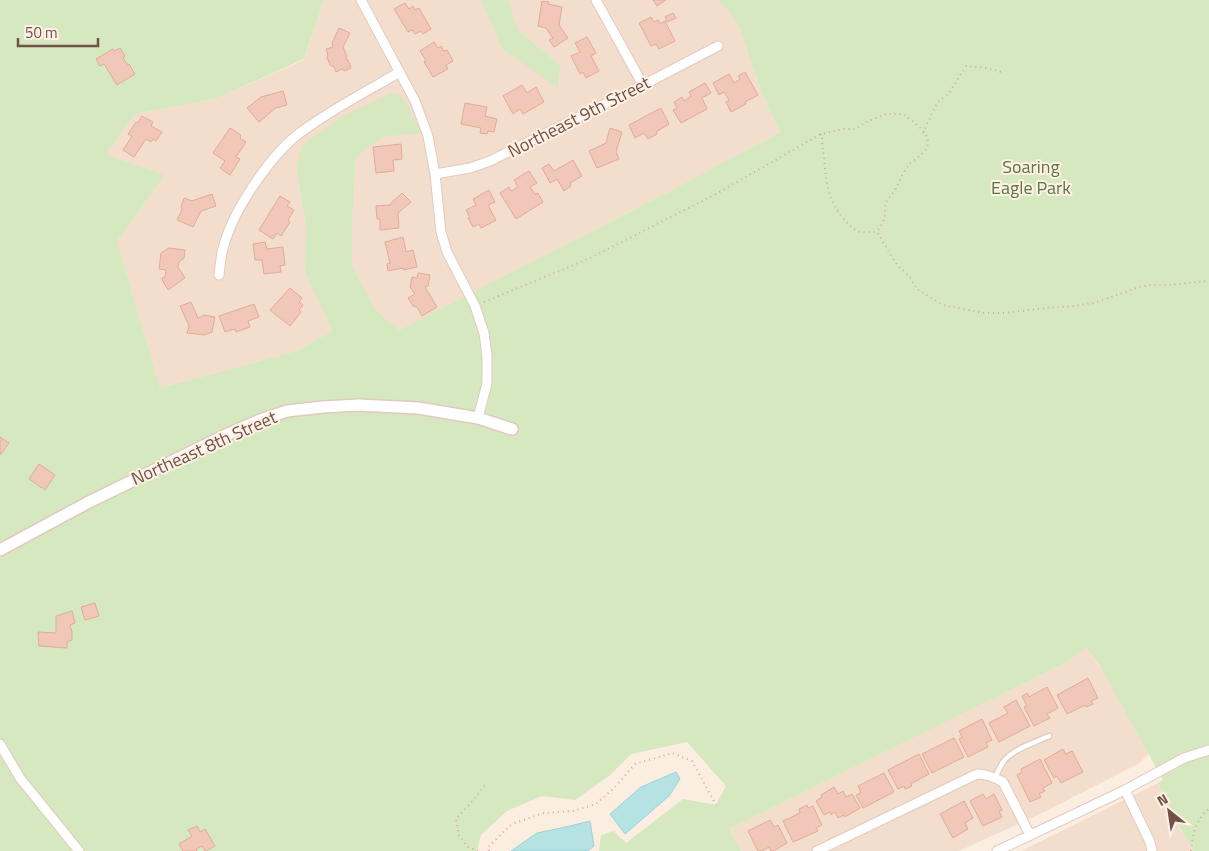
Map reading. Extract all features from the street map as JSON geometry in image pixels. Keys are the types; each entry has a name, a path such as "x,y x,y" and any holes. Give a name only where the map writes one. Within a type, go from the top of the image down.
{"street":[{"path":"361,0 415,102 428,136 435,174 441,232 447,252 475,306 484,333 487,356 487,383 478,418"},
{"path":"596,0 643,85"},
{"name":"Northeast 9th Street","path":"435,174 470,168 490,161 718,46"},
{"path":"218,275 223,245 232,222 254,184 279,152 300,132 400,72"},
{"name":"Northeast 8th Street","path":"0,550 87,504 228,434 287,411 358,405 418,408 478,418 512,429"},
{"path":"0,744 20,778 79,851"},
{"path":"997,851 1125,790 1184,758 1209,750"},
{"path":"817,851 977,774 995,777 1003,782 1030,835"},
{"path":"1125,790 1150,842 1152,851"}],"lane":[{"path":"995,777 1003,763 1015,752 1049,736"}],"path":[{"path":"924,132 937,103 949,93 966,66 987,68 1001,72"},
{"path":"475,306 588,259 716,194 820,134 843,129 856,129 864,123 886,114 904,114 924,132 928,143 926,149 907,167 887,200 884,221 877,232"},
{"path":"820,134 822,134 820,136 822,138 824,167 832,200 848,225 859,231 877,232"},
{"path":"877,232 897,265 909,276 917,289 943,305 983,313 1005,313 1075,306 1094,303 1139,287 1209,281"},
{"path":"489,851 488,847 512,824 544,813 573,811 596,804 616,786 635,764 672,753 692,761 716,805"},
{"path":"478,851 468,847 459,836 456,819 485,785"},
{"path":"1191,851 1194,832 1199,819 1209,809"}],"shaded area":[{"path":"324,0 481,0 501,48 560,65 519,31 508,0 717,0 735,16 763,96 780,132 674,189 399,330 376,310 352,266 352,225 356,157 296,169 306,224 305,272 332,331 296,351 160,388 117,241 165,175 104,154 135,114 215,99 304,60"},
{"path":"1086,647 1156,747 1138,764 1042,813 959,851 741,851 729,829 1069,661"},
{"path":"1158,783 1174,820 1194,851 1021,851"}],"green space":[{"name":"Soaring Eagle Park","path":"0,0 324,0 304,59 215,99 135,114 105,154 165,175 117,241 160,388 296,351 332,331 305,272 306,224 296,169 302,145 341,117 392,93 400,95 406,102 421,134 384,136 356,157 352,225 352,266 376,310 399,330 674,189 780,132 763,96 739,27 729,11 717,0 1209,0 1209,851 1194,851 1175,820 1158,783 1163,780 1100,666 1086,647 1069,661 729,829 741,851 599,851 601,835 614,831 626,843 683,799 716,805 726,786 687,742 631,754 609,776 575,800 542,796 507,811 481,835 477,851 0,851"},
{"path":"481,0 508,0 519,31 560,65 558,88 501,48"}],"water":[{"path":"676,772 680,779 669,796 625,834 610,814 641,787"},
{"path":"590,821 594,846 588,851 511,851 537,833"}],"building":[{"path":"653,0 666,0 657,6"},
{"path":"542,1 562,7 559,25 568,38 554,47 549,40 553,38 546,28 538,26"},
{"path":"405,3 409,9 413,6 415,10 419,8 431,29 423,34 421,31 415,34 412,30 408,32 394,9"},
{"path":"673,13 676,18 667,22 665,17"},
{"path":"651,17 654,22 658,20 660,24 665,21 675,41 659,49 656,44 651,46 639,23"},
{"path":"339,28 350,33 343,47 351,68 336,72 334,67 330,65 326,49 333,47 332,43"},
{"path":"587,37 596,53 591,56 599,71 586,78 583,72 580,74 571,56 580,52 575,43"},
{"path":"434,42 438,48 441,46 444,51 447,50 453,61 446,65 448,69 433,77 420,51"},
{"path":"120,48 125,56 123,58 135,74 117,85 104,64 100,66 96,59 113,49 114,51"},
{"path":"745,72 758,95 731,112 726,102 729,100 724,92 719,95 713,83 729,74 734,83 740,79 738,76"},
{"path":"705,83 711,93 702,98 707,109 681,123 673,110 677,108 674,102 682,97 684,101 691,96 689,92"},
{"path":"522,85 527,93 536,87 544,102 523,114 520,109 513,114 503,96"},
{"path":"283,91 287,105 276,108 259,122 247,108 261,97"},
{"path":"465,103 487,107 485,116 497,119 494,132 480,133 481,128 461,124"},
{"path":"661,108 669,124 648,139 644,133 635,138 629,125"},
{"path":"142,116 153,122 151,126 162,132 156,141 153,139 151,142 146,139 134,157 123,150 132,136 128,134"},
{"path":"230,128 241,135 240,138 246,142 236,157 240,159 230,175 220,168 225,161 213,153"},
{"path":"610,128 622,132 616,152 619,159 597,168 589,151 606,143"},
{"path":"401,144 402,159 393,160 394,171 376,173 373,147"},
{"path":"573,160 582,176 570,183 571,186 564,191 557,179 550,183 542,168 549,164 554,171"},
{"path":"529,171 537,183 530,187 535,194 538,193 543,202 516,219 500,193 509,187 511,191 518,187 514,180"},
{"path":"489,190 495,202 488,205 496,220 481,228 479,224 473,227 466,210 476,205 473,199"},
{"path":"402,193 411,202 398,213 399,228 380,230 380,219 377,219 376,206 389,205"},
{"path":"212,194 216,206 201,211 193,227 177,220 182,210 181,206 184,198 192,201"},
{"path":"280,196 290,202 287,206 294,210 288,220 290,222 281,236 277,233 273,239 259,230"},
{"path":"403,237 406,252 413,250 417,267 388,271 387,264 390,263 385,242"},
{"path":"265,242 267,249 283,247 285,265 280,266 281,272 264,274 262,260 255,260 253,244"},
{"path":"169,248 185,250 184,258 179,262 178,267 185,278 168,290 162,280 165,277 166,271 159,269 161,253"},
{"path":"418,273 430,275 428,286 425,287 437,307 422,316 417,307 413,306 408,298 415,294 410,287 412,277 417,278"},
{"path":"290,288 302,298 299,302 303,305 299,310 301,312 290,326 270,310"},
{"path":"191,302 198,318 204,315 215,317 212,332 205,335 187,333 189,326 180,306"},
{"path":"254,304 259,317 248,321 250,327 236,332 235,329 225,332 219,316"},
{"path":"0,437 9,443 1,454 0,454"},
{"path":"39,464 55,475 45,490 29,479"},
{"path":"95,603 99,616 85,620 81,607"},
{"path":"72,611 75,623 70,625 72,640 67,642 67,648 39,646 38,632 56,633 56,616"},
{"path":"1088,678 1098,698 1091,701 1093,704 1086,707 1085,705 1067,714 1057,695"},
{"path":"1047,687 1058,708 1047,714 1050,718 1034,726 1024,707 1027,706 1022,696 1027,693 1029,697"},
{"path":"1016,700 1030,726 999,742 989,723 1008,713 1004,707"},
{"path":"982,719 992,740 986,743 988,747 968,757 959,739 962,737 959,731"},
{"path":"954,738 964,757 932,773 922,754"},
{"path":"1063,749 1066,754 1072,751 1083,772 1061,783 1057,776 1054,778 1044,760"},
{"path":"919,754 929,774 911,784 912,786 905,789 904,786 898,789 888,770"},
{"path":"1040,759 1052,783 1043,788 1045,791 1039,794 1041,797 1030,802 1017,775 1022,772 1021,769"},
{"path":"884,773 894,792 863,808 856,795 861,793 858,786"},
{"path":"834,787 838,794 843,791 846,797 852,794 860,808 845,817 844,815 838,818 835,812 831,815 830,812 824,815 816,801 822,797 821,795"},
{"path":"983,794 986,799 994,794 1002,810 999,811 1002,817 983,826 970,801"},
{"path":"964,801 973,818 965,823 968,829 953,838 940,814"},
{"path":"807,805 808,808 813,806 822,825 816,828 818,831 793,842 783,821 800,813 799,809"},
{"path":"770,820 774,827 778,825 787,843 773,851 769,847 758,851 748,831"},
{"path":"197,826 200,832 205,829 215,846 206,851 202,846 196,849 197,851 183,851 179,844 192,836 188,830"}]}
